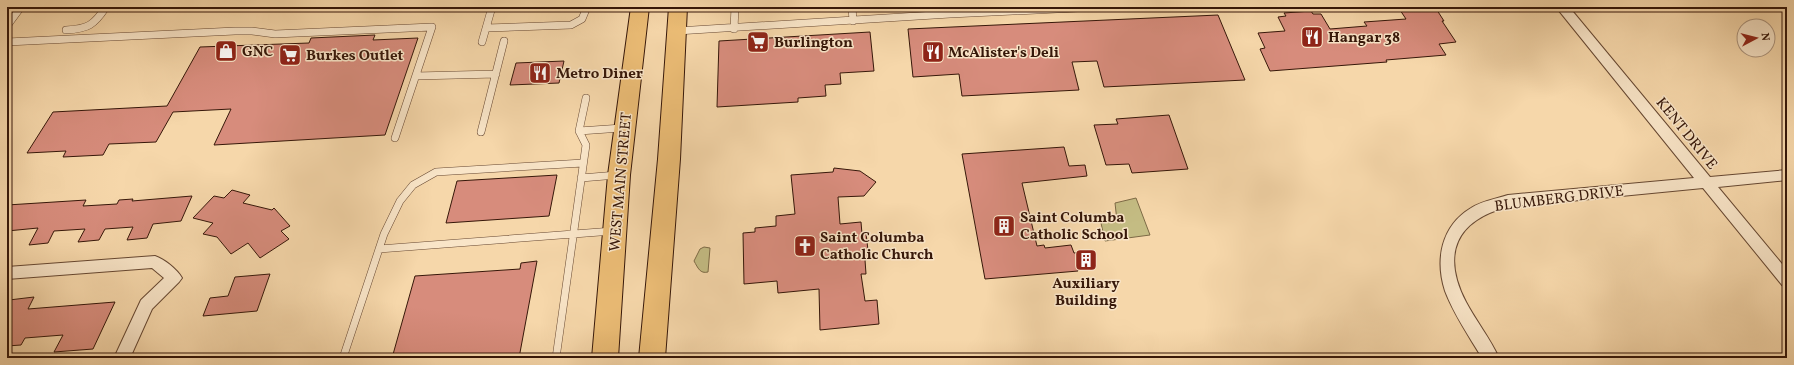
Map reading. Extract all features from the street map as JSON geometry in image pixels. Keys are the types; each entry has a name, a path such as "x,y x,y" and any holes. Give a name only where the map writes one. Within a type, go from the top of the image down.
{"main road":[{"name":"WEST MAIN STREET","path":"605,358 619,175 640,7"},
{"path":"652,358 669,159 678,7"}],"street":[{"name":"KENT DRIVE","path":"1562,7 1787,281"},
{"name":"BLUMBERG DRIVE","path":"1491,358 1460,306 1449,280 1447,267 1449,245 1452,235 1465,218 1484,207 1508,201 1787,175"},
{"path":"7,273 155,262 174,278 146,305 122,358"}],"lane":[{"path":"7,26 21,7"},
{"path":"66,30 85,29 92,26 106,7"},
{"path":"482,42 492,7"},
{"path":"486,28 571,25 582,21 586,14 587,7"},
{"path":"734,29 735,7"},
{"path":"852,7 853,22"},
{"path":"677,31 853,22 879,18 1029,8 1098,7"},
{"path":"1341,7 1348,7"},
{"path":"7,42 184,33 252,31 275,34 432,27 396,138"},
{"path":"481,132 504,41"},
{"path":"416,76 496,74"},
{"path":"556,358 586,145 579,131 586,98"},
{"path":"579,131 624,128"},
{"path":"343,358 384,234 400,201 413,185 436,172 583,163"},
{"path":"581,178 619,175"},
{"path":"379,249 615,231"}],"shaded area":[{"path":"1136,198 1150,235 1105,241 1101,223 1117,221 1115,203"},
{"path":"704,247 710,248 708,272 703,272 700,270 694,261 700,249"}],"building":[{"path":"1398,7 1435,7 1444,21 1442,21 1456,42 1439,44 1446,55 1386,60 1387,62 1270,71 1260,49 1265,48 1258,33 1285,31 1278,17 1286,16 1284,13 1311,11 1313,14 1321,14 1330,29 1367,26 1364,22 1406,19"},
{"path":"1218,15 1245,80 1104,87 1097,61 1072,62 1079,90 962,96 959,74 913,77 908,29"},
{"path":"870,32 874,71 840,73 841,84 825,85 826,96 798,98 798,102 717,107 719,41"},
{"path":"375,35 373,40 418,38 385,135 214,145 231,109 173,112 156,142 109,144 103,155 63,157 66,151 27,153 53,112 167,106 200,47 309,43 311,38"},
{"name":"Metro Diner","path":"564,61 559,83 510,85 516,63"},
{"path":"1169,115 1188,169 1132,173 1129,164 1106,165 1094,125 1118,124 1116,119"},
{"name":"Saint Columba Catholic School","path":"1064,147 1069,166 1085,165 1087,176 1022,183 1037,246 1044,245 1045,248 1071,245 1074,253 1089,252 1092,267 1078,268 1078,271 985,279 962,154"},
{"name":"Saint Columba Catholic Church","path":"834,168 860,171 876,182 864,196 838,197 840,224 861,222 862,234 866,233 869,259 865,260 866,274 861,274 865,301 877,300 879,324 820,330 819,289 778,293 777,281 744,284 743,233 755,232 755,228 776,226 776,216 795,214 791,175 833,172"},
{"path":"557,175 549,216 446,223 457,181"},
{"path":"232,190 250,195 243,203 272,210 274,208 290,226 281,231 289,239 260,258 248,243 231,254 217,237 203,234 213,223 193,218 214,196 224,198"},
{"path":"192,196 181,221 153,224 147,238 127,240 133,227 105,229 99,240 78,242 85,229 54,231 48,243 29,245 38,228 7,231 7,205 86,200 83,206 117,204 119,200 133,199 132,201"},
{"path":"537,261 519,358 392,358 415,276 520,269 521,263"},
{"path":"270,274 257,311 203,316 210,298 228,296 235,277"},
{"path":"34,297 28,309 115,302 93,349 54,352 63,335 25,338 21,345 7,346 7,304 9,300"}],"place":[{"name":"Hangar 38","path":"1312,37"},
{"name":"Burlington","path":"758,42"},
{"name":"GNC","path":"226,51"},
{"name":"McAlister's Deli","path":"933,52"},
{"name":"Burkes Outlet","path":"290,55"},
{"name":"Metro Diner","path":"540,73"},
{"name":"Saint Columba Catholic School","path":"1004,226"},
{"name":"Saint Columba Catholic Church","path":"805,246"},
{"name":"Auxiliary Building","path":"1086,260"}]}
